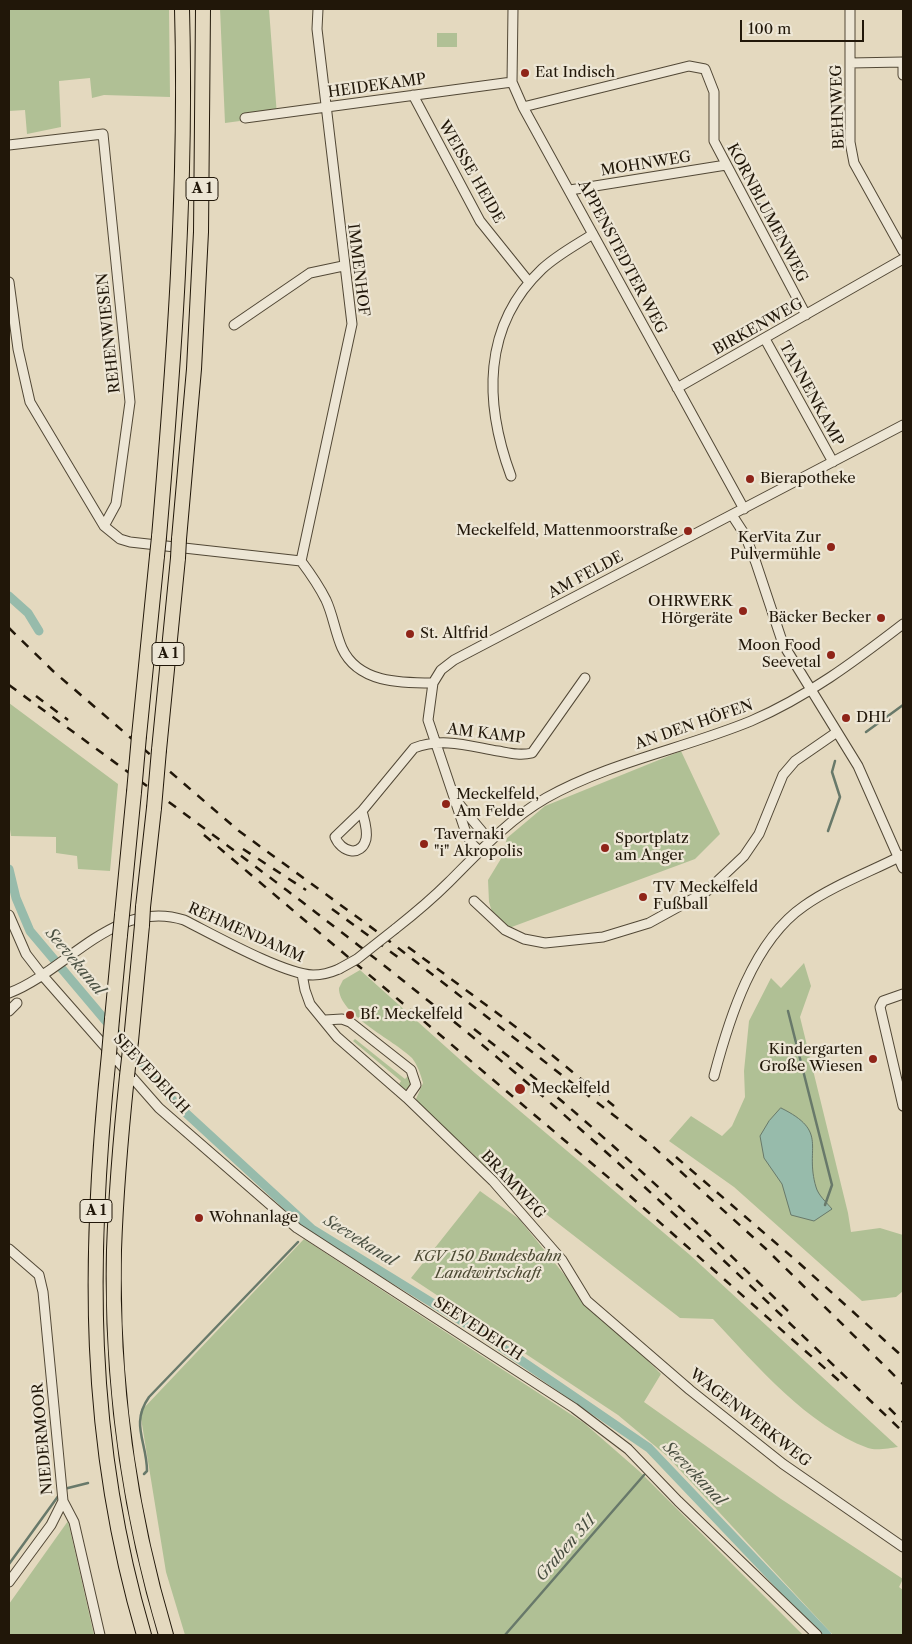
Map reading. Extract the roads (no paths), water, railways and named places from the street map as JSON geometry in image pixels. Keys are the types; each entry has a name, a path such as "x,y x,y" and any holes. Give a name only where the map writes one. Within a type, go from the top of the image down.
{"highway":[{"name":"A 1","path":"144,1635 116,1519 106,1463 96,1368 94,1248 112,1019 159,538 173,364 181,228 182,9"},
{"name":"A 1","path":"166,1635 146,1564 128,1468 117,1366 114,1251 127,1076 180,539 194,369 201,232 203,9"}],"street":[{"name":"IMMENHOF","path":"301,561 352,324 343,266 317,29 318,9"},
{"name":"APPENSTEDTER WEG","path":"513,9 512,82 523,107 744,509"},
{"name":"BEHNWEG","path":"850,9 850,142 854,163 903,251"},
{"path":"850,62 903,62 903,75"},
{"name":"KORNBLUMENWEG","path":"523,107 689,66 705,69 714,92 714,141 806,315"},
{"name":"HEIDEKAMP","path":"245,118 512,82"},
{"name":"WEISSE HEIDE","path":"413,95 480,220 529,282"},
{"name":"REHENWIESEN","path":"9,145 103,134 130,402 116,504 104,526"},
{"name":"MOHNWEG","path":"570,190 726,165"},
{"path":"510,476 497,435 493,415 492,394 498,342 510,312 529,282 559,255 593,234"},
{"name":"BIRKENWEG","path":"677,388 903,259"},
{"path":"234,325 310,273 343,266"},
{"path":"9,282 18,349 30,402 104,526 120,539 130,542 301,561 326,600 341,646 346,656 355,666 376,677 389,681 433,684"},
{"name":"TANNENKAMP","path":"765,339 833,462"},
{"name":"AM FELDE","path":"434,742 428,720 433,684 441,670 454,660 903,426"},
{"path":"732,515 745,535 783,644 858,766 901,856 903,868"},
{"name":"AN DEN HÖFEN","path":"489,840 524,812 568,786 622,765 728,730 775,710 812,689 903,624"},
{"name":"AM KAMP","path":"434,742 449,742 515,754 532,753 585,678"},
{"path":"474,901 505,930 524,939 545,943 603,936 649,922 707,891 744,856 759,834 783,776 796,761 837,732"},
{"path":"362,811 414,748 434,742 471,843 478,851"},
{"path":"456,801 489,840"},
{"name":"REHMENDAMM","path":"9,993 43,976 113,928 146,916 161,916 184,920 281,967 302,974 319,975 339,969 357,959 431,899 489,840"},
{"path":"714,1076 729,1021 752,972 773,935 803,906 901,856"},
{"name":"SEEVEDEICH","path":"9,915 26,954 43,976 159,1108 297,1228 574,1408 628,1449 678,1501 816,1635"},
{"name":"BRAMWEG","path":"302,974 308,998 316,1012 325,1020 336,1037 406,1098 493,1181 562,1260 587,1301"},
{"path":"903,994 883,1001 880,1007 903,1106"},
{"path":"9,1012 17,1003"},
{"path":"325,1020 342,1019 350,1022 411,1070 416,1085 406,1098"},
{"name":"NIEDERMOOR","path":"9,1249 39,1275 43,1292 63,1501 74,1522 100,1635"},
{"name":"WAGENWERKWEG","path":"587,1301 690,1390 783,1464 903,1547"},
{"path":"9,1582 51,1525 63,1501"}],"waterway":[{"name":"Seevekanal","path":"9,596 28,613 39,631"},
{"path":"866,732 903,705"},
{"path":"828,831 840,797 832,772 835,761"},
{"name":"Seevekanal","path":"9,869 16,898 30,931 175,1103 312,1229 478,1331 649,1448 827,1635"},
{"path":"788,1011 832,1185 825,1205"},
{"path":"144,1474 147,1471 140,1425 143,1407 149,1397 298,1242"},
{"name":"Graben 311","path":"505,1635 644,1475"},
{"path":"64,1489 88,1483"},
{"path":"9,1564 59,1495"}],"railway":[{"path":"9,628 53,671 239,831 379,933 648,1142 765,1248 903,1384"},
{"path":"9,685 271,878 463,1029 622,1166 903,1432"},
{"path":"36,696 68,720"},
{"path":"204,835 622,1189 845,1386"},
{"path":"243,849 306,890"},
{"path":"332,909 399,958"},
{"path":"408,947 536,1042 614,1106"},
{"path":"474,1029 596,1130 712,1237 788,1311"},
{"path":"676,1157 799,1263 903,1357"},
{"path":"889,1408 903,1422"}],"place":[{"name":"Eat Indisch","path":"525,73"},
{"name":"Bierapotheke","path":"750,479"},
{"name":"Meckelfeld, Mattenmoorstraße","path":"688,531"},
{"name":"KerVita Zur Pulvermühle","path":"831,547"},
{"name":"OHRWERK Hörgeräte","path":"743,611"},
{"name":"Bäcker Becker","path":"881,618"},
{"name":"St. Altfrid","path":"410,634"},
{"name":"Moon Food Seevetal","path":"831,655"},
{"name":"DHL","path":"846,718"},
{"name":"Meckelfeld, Am Felde","path":"446,804"},
{"name":"Tavernaki \"i\" Akropolis","path":"424,844"},
{"name":"Sportplatz am Anger","path":"605,848"},
{"name":"TV Meckelfeld Fußball","path":"643,897"},
{"name":"Bf. Meckelfeld","path":"350,1015"},
{"name":"Kindergarten Große Wiesen","path":"873,1059"},
{"name":"Meckelfeld","path":"520,1089"},
{"name":"Wohnanlage","path":"199,1218"}],"park label":[{"name":"KGV 150 Bundesbahn Landwirtschaft","path":"488,1266"}]}
